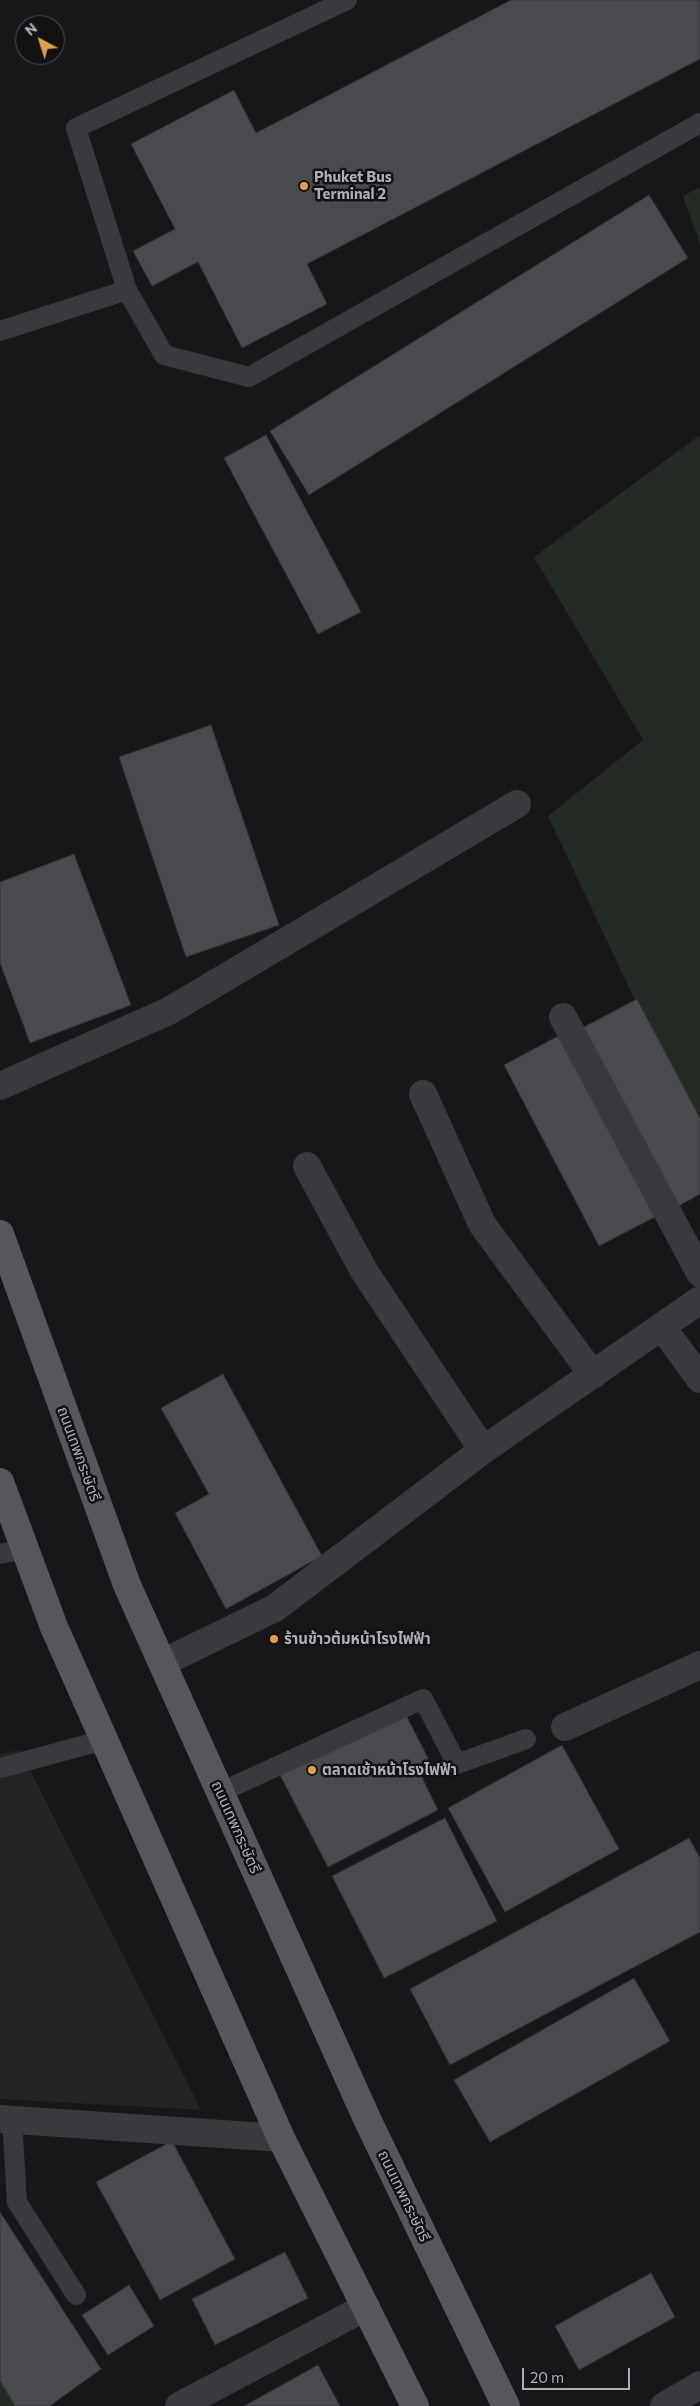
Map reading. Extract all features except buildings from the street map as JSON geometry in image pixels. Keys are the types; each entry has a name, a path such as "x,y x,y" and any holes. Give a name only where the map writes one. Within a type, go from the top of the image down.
{"main road":[{"name":"ถนนเทพกระษัตรี","path":"0,1234 127,1585 368,2121 506,2406"},
{"path":"0,1482 12,1551 54,1627 281,2138 415,2406"}],"street":[{"path":"0,1086 169,1012 517,804"},
{"path":"563,1017 700,1273"},
{"path":"423,1094 482,1224 593,1375"},
{"path":"307,1166 364,1271 484,1450"},
{"path":"162,1663 275,1608 484,1450 700,1300"},
{"path":"662,1327 700,1379"},
{"path":"565,1727 700,1665"},
{"path":"6,2119 281,2138"},
{"path":"179,2406 366,2306"},
{"path":"664,2406 700,2385"}],"lane":[{"path":"347,0 76,128 127,290 164,355 249,376 700,123"},
{"path":"0,331 127,290"},
{"path":"220,1792 423,1699 457,1764 526,1739"},
{"path":"0,1768 104,1740"},
{"path":"6,2119 17,2202 76,2295"}],"shaded area":[{"path":"700,187 700,244 683,196"},
{"path":"700,435 700,1138 548,816 643,740 534,557"},
{"path":"20,1750 201,2110 0,2099 0,1754"},
{"path":"0,2381 15,2406 0,2406"}],"place":[{"name":"Phuket Bus Terminal 2","path":"304,186"},
{"name":"ร้านข้าวต้มหน้าโรงไฟฟ้า","path":"274,1639"},
{"name":"ตลาดเช้าหน้าโรงไฟฟ้า","path":"312,1770"}]}
